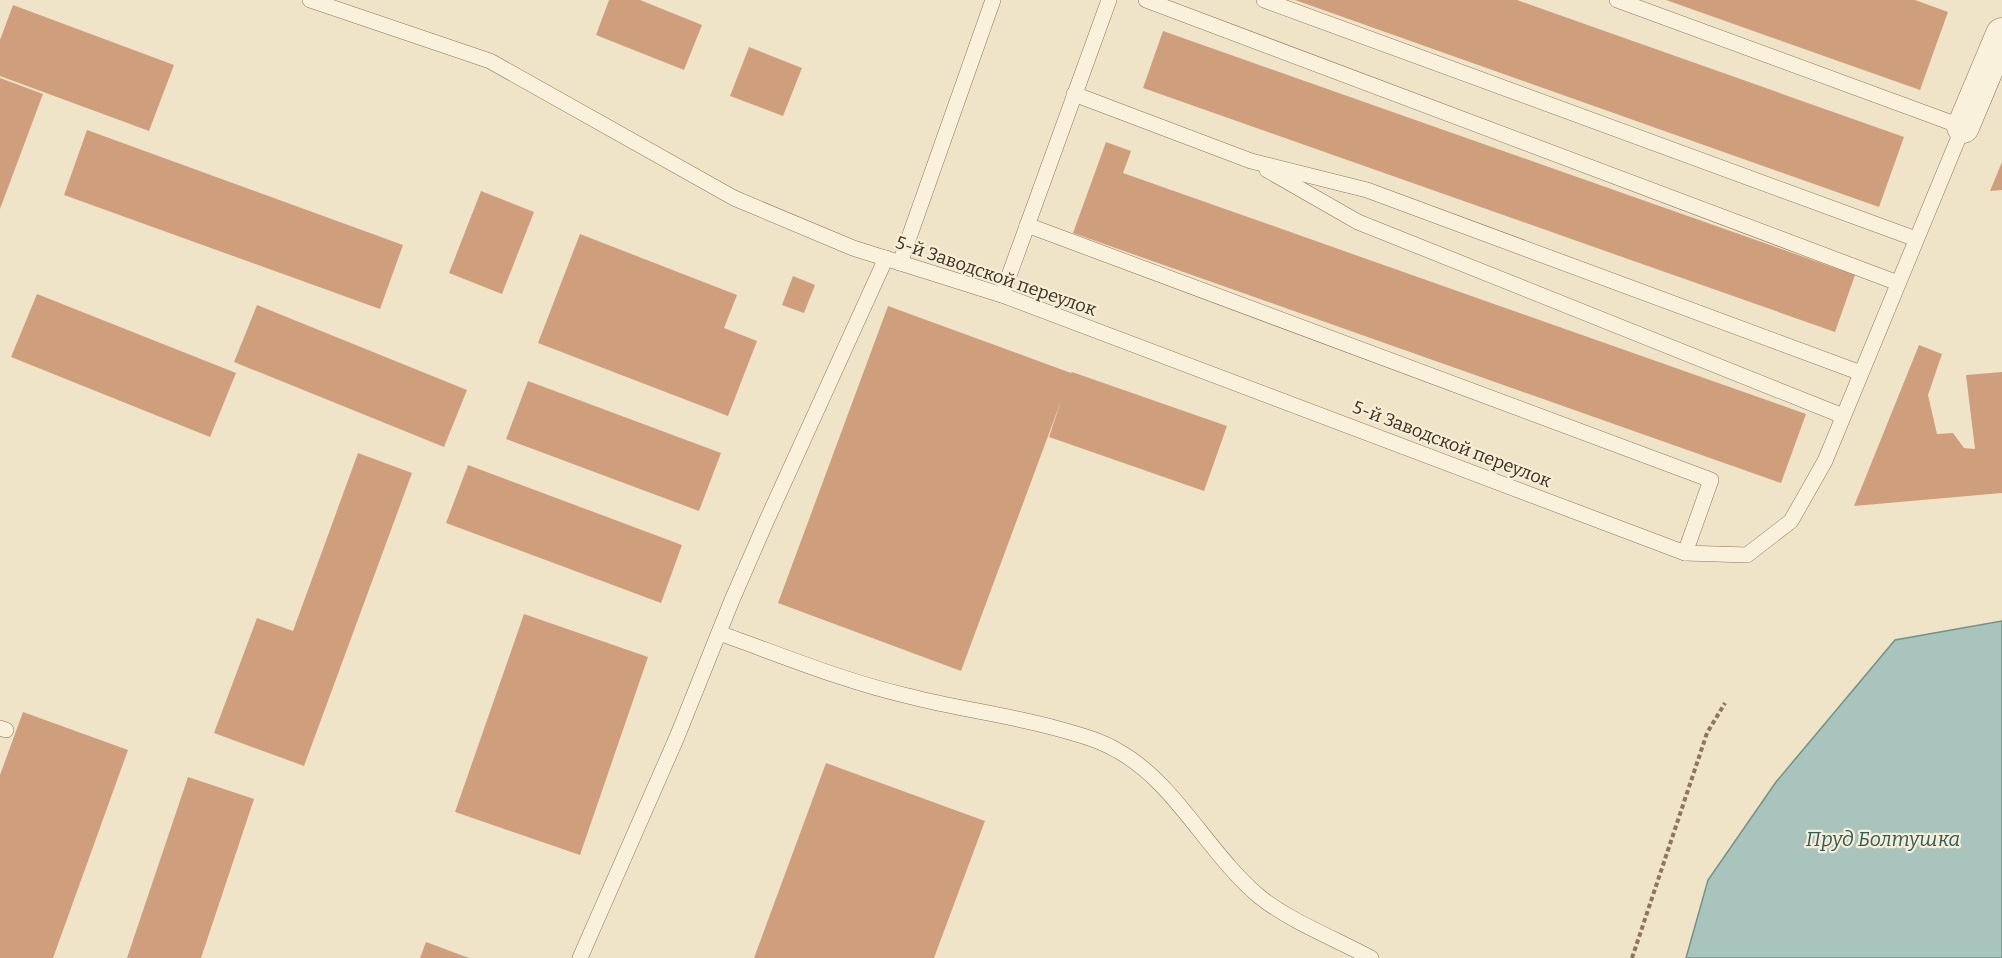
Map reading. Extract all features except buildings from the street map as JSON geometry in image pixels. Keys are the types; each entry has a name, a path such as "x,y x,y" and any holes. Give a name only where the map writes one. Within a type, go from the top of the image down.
{"street":[{"path":"1964,126 2002,34"}],"lane":[{"name":"5-й Заводской переулок","path":"310,0 490,61 734,198 853,248 1002,295 1685,553 1747,555 1791,521 1825,461 1964,126"},
{"path":"580,958 677,737 771,511 893,260 993,0"},
{"path":"1002,295 1109,0"},
{"path":"1146,0 1898,282"},
{"path":"1264,0 1916,239"},
{"path":"1617,0 1964,126"},
{"path":"1074,94 1251,161 1367,189 1861,373"},
{"path":"1251,161 1358,222 1843,416"},
{"path":"1027,225 1711,480 1685,553"},
{"path":"719,633 851,681 908,696 1018,718 1100,741 1136,762 1153,776 1212,848 1261,898 1371,958"}],"path":[{"path":"1632,958 1707,733 1725,703"}],"water":[{"name":"Пруд Болтушка","path":"2002,621 2002,958 1686,958 1708,880 1776,782 1895,640"}]}
